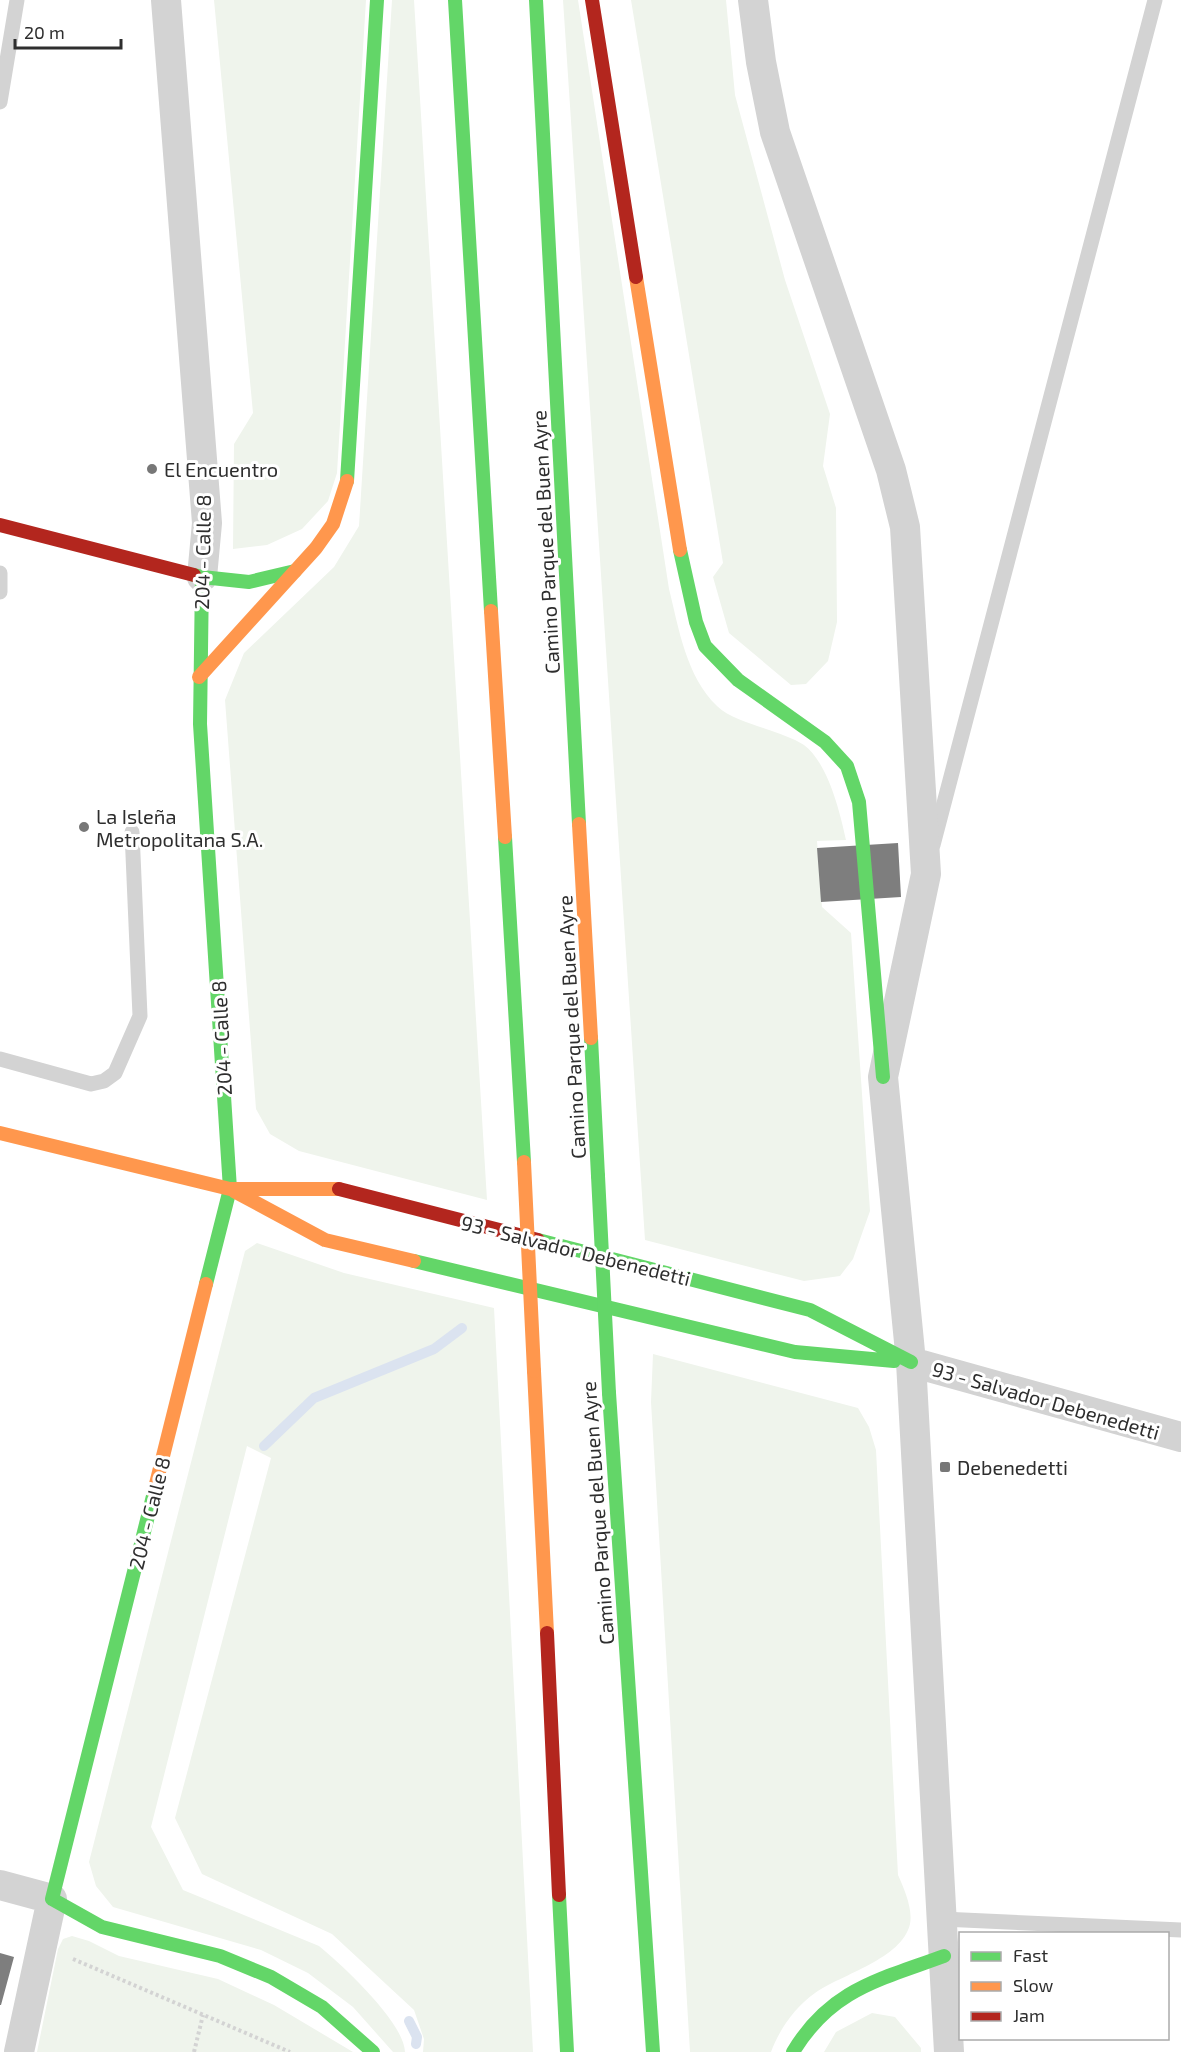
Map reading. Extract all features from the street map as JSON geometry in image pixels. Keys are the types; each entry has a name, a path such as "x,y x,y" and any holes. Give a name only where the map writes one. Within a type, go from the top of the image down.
{"main road":[{"path":"199,677 295,571 333,524 343,499 348,476 377,0"},
{"path":"455,0 524,1162 567,2052"},
{"name":"Camino Parque del Buen Ayre","path":"536,0 609,1393 652,2052"},
{"path":"592,0 681,555 696,622 705,646 726,669 825,742 847,766 859,802 883,1077"},
{"path":"0,525 228,583 264,582 295,571"},
{"name":"204 - Calle 8","path":"52,1899 230,1189 199,677 202,577"},
{"name":"93 - Salvador Debenedetti","path":"0,1133 230,1189 339,1189 810,1310 910,1362"},
{"name":"93 - Salvador Debenedetti","path":"230,1189 326,1240 795,1352 910,1362"},
{"path":"52,1899 102,1927 220,1956 271,1977 322,2007 373,2052"},
{"path":"793,2052 801,2036 830,2003 868,1982 944,1956"}],"street":[{"name":"204 - Calle 8","path":"166,0 207,523 202,577"},
{"path":"753,0 761,62 775,132 901,502 905,527 926,874 883,1077 910,1362 949,2052"},
{"name":"93 - Salvador Debenedetti","path":"910,1362 1181,1437"},
{"path":"0,1886 52,1899"},
{"name":"204 - Calle 8","path":"19,2052 52,1899"}],"lane":[{"path":"0,102 17,0"},
{"path":"926,874 1155,0"},
{"path":"0,573 0,592"},
{"path":"0,1059 91,1084 104,1081 115,1073 140,1016 132,832"},
{"path":"942,1919 1181,1930"}],"path":[{"path":"75,1960 290,2052"},
{"path":"194,2052 203,2015"}],"shaded area":[{"path":"214,0 366,0 337,473 328,501 302,529 267,545 233,549 234,444 253,413"},
{"path":"392,0 414,0 487,1200 299,1151 270,1134 256,1109 225,700 244,653 334,567 359,526"},
{"path":"563,0 578,0 669,589 685,651 698,681 717,706 740,720 795,740 812,753 832,789 846,840 817,841 822,907 851,933 870,1211 853,1259 840,1276 804,1281 645,1240"},
{"path":"631,0 726,0 735,95 785,280 830,414 823,466 836,508 837,622 828,661 806,684 791,685 729,633 713,577 723,563"},
{"path":"257,1243 344,1273 494,1308 533,2052 423,2052 424,2039 414,2010 332,1934 202,1874 175,1818 271,1458 247,1446 151,1827 183,1890 319,1946 356,1980 383,2010 402,2040 405,2052 393,2052 353,2007 308,1973 261,1950 113,1907 96,1886 89,1862 245,1251"},
{"path":"653,1354 858,1408 869,1427 876,1450 898,1875 909,1905 910,1924 905,1936 884,1956 815,1993 801,2005 778,2035 771,2052 690,2052 651,1402"},
{"path":"72,1936 89,1941 119,1956 218,1979 274,2005 353,2052 37,2052 58,1949 63,1939"},
{"path":"872,2013 895,2017 921,2048 921,2052 824,2052 836,2032"}],"building":[{"path":"898,843 901,897 821,902 817,848"},
{"path":"0,1953 14,1957 1,2005 0,2005"}],"waterway":[{"path":"264,1446 314,1398 434,1349 462,1328"},
{"path":"409,2021 417,2037 416,2044"}],"traffic: fast":[{"path":"347,481 377,0"},
{"path":"455,0 491,611"},
{"path":"536,0 579,824"},
{"path":"680,550 696,622 705,646 738,680 825,742 847,766 859,802 883,1077"},
{"path":"202,577 249,582 295,571"},
{"path":"194,575 202,577 200,724 230,1189 206,1284"},
{"path":"505,837 524,1162"},
{"path":"591,1038 598,1176"},
{"path":"598,1176 609,1393"},
{"path":"538,1240 810,1310 911,1362"},
{"path":"414,1261 795,1352 894,1361"},
{"path":"609,1393 653,2052"},
{"path":"52,1899 154,1492"},
{"path":"559,1895 567,2052"},
{"path":"52,1899 102,1927 220,1956 271,1977 322,2007 373,2052"},
{"path":"793,2052 823,2014 840,2000 878,1980 944,1956"}],"traffic: slow":[{"path":"636,277 680,550"},
{"path":"199,677 316,548 333,524 347,481"},
{"path":"491,611 505,837"},
{"path":"579,824 591,1038"},
{"path":"0,1133 230,1189 339,1189"},
{"path":"524,1162 534,1371"},
{"path":"234,1191 325,1240 414,1261"},
{"path":"154,1492 206,1284"},
{"path":"534,1371 547,1633"}],"traffic: jam":[{"path":"592,0 636,277"},
{"path":"0,525 194,575"},
{"path":"339,1189 538,1240"},
{"path":"547,1633 559,1895"}],"place":[{"name":"El Encuentro","path":"152,469"},
{"name":"La Isleña Metropolitana S.A.","path":"84,827"},
{"name":"Debenedetti","path":"945,1467"}]}
